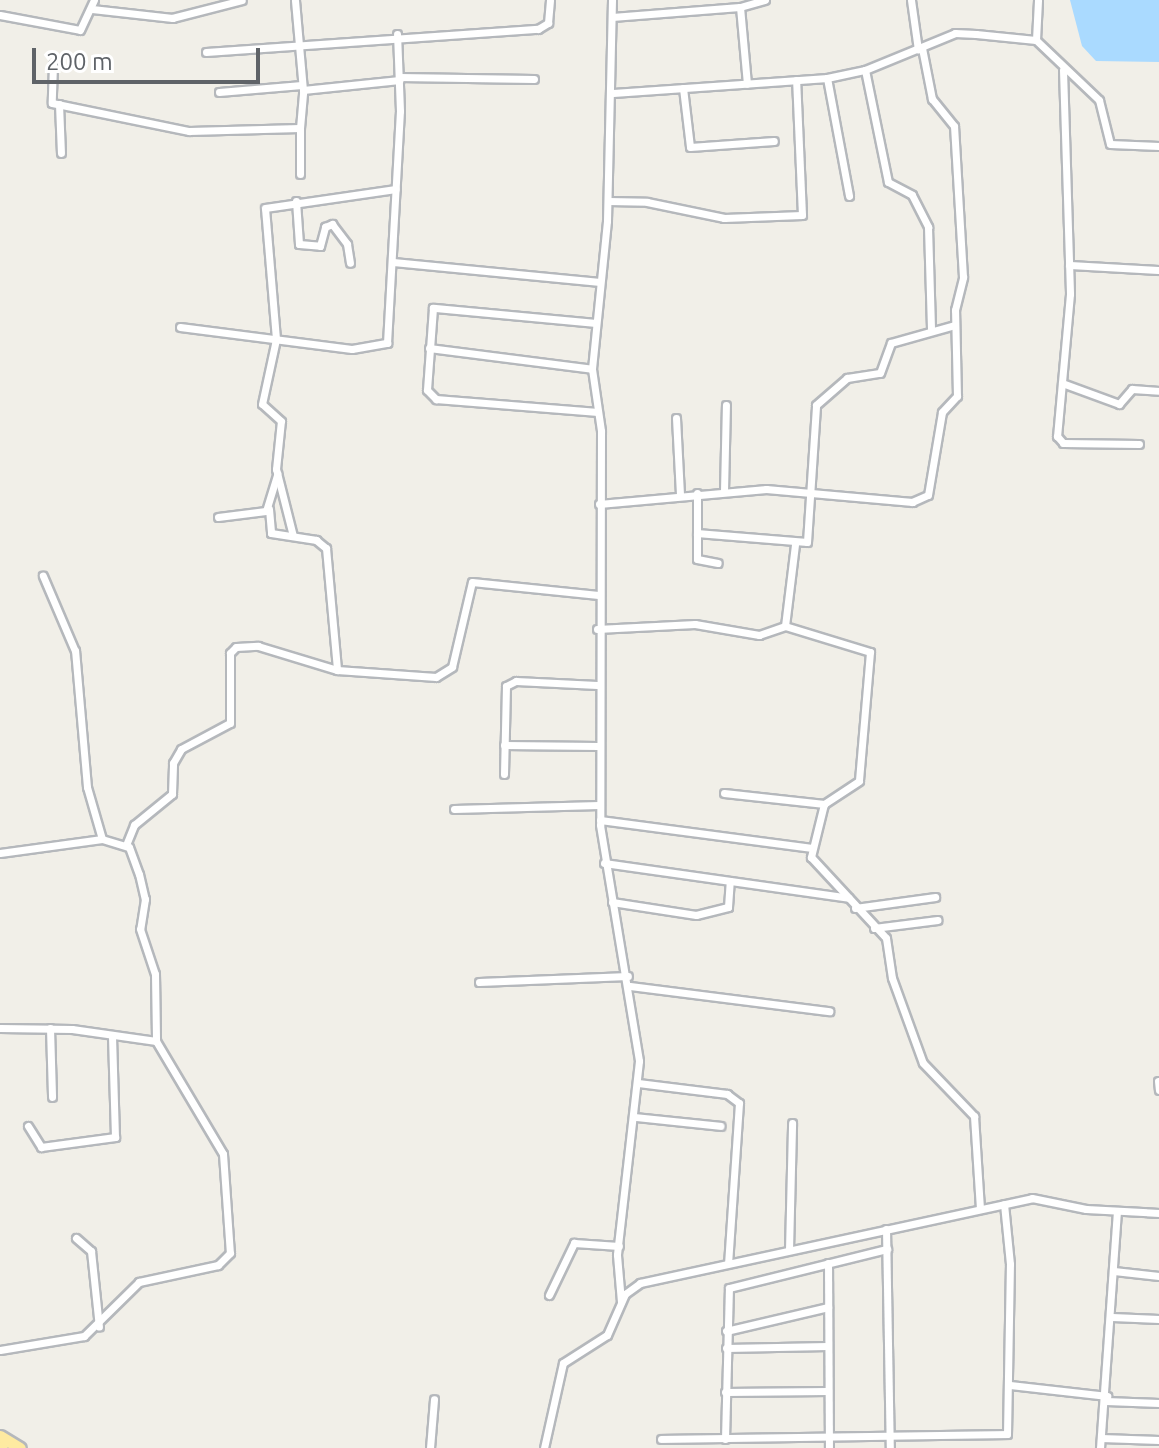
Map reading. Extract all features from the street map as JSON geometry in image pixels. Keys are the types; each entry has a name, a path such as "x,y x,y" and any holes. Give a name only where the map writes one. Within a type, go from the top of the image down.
{"highway":[{"path":"0,1436 20,1448"}],"street":[{"path":"0,15 80,30 93,4 172,18 242,0"},
{"path":"295,0 303,88 300,174"},
{"path":"206,52 397,34 538,29 548,23 550,0"},
{"path":"612,0 613,93 608,201 592,369 597,412 599,504 599,805 604,863 630,986 638,1083 619,1246 621,1302"},
{"path":"612,17 740,7 765,0"},
{"path":"599,504 724,491 926,498 943,408 957,396 955,325 963,277 956,141 950,119 932,99 911,0"},
{"path":"1036,40 1038,0"},
{"path":"740,7 747,84"},
{"path":"613,93 827,78 865,70 955,33 1036,40 1063,70 1099,100 1110,144 1159,146"},
{"path":"180,327 276,339 384,347 393,262 399,78 397,34"},
{"path":"53,65 50,101 59,104 189,131 300,128"},
{"path":"865,70 888,182 912,195 928,227 931,329"},
{"path":"1063,70 1069,265 1060,441 1139,444"},
{"path":"219,92 303,88 399,78 534,79"},
{"path":"827,78 849,196"},
{"path":"608,201 647,202 724,218 802,215 796,80"},
{"path":"683,88 690,147 774,141"},
{"path":"59,104 61,153"},
{"path":"337,670 326,548 293,536 271,533 269,509 277,474 281,421 262,404 276,339 265,212 270,205 396,189"},
{"path":"296,201 299,244 320,246 325,227 332,224 348,247 350,263"},
{"path":"393,262 600,282"},
{"path":"1069,265 1159,270"},
{"path":"596,323 433,308 427,390 436,399 597,412"},
{"path":"697,533 795,544 808,539 816,405 847,378 880,373 891,343 931,329 955,325"},
{"path":"429,348 592,369"},
{"path":"1062,383 1119,404 1132,389 1159,391"},
{"path":"724,491 726,405"},
{"path":"676,418 680,494"},
{"path":"277,474 293,536"},
{"path":"697,493 697,559 718,563"},
{"path":"218,517 269,509"},
{"path":"785,626 795,544"},
{"path":"43,576 75,651 89,797 102,839"},
{"path":"0,1350 76,1339 99,1327 139,1282 218,1265 230,1253 223,1154 156,1041 155,974 140,929 144,892 126,845 134,825 170,798 173,763 181,749 230,723 230,653 256,646 337,670 443,676 455,658 472,582 598,595"},
{"path":"597,629 695,624 759,635 785,626 865,648 871,657 859,781 824,804 724,793"},
{"path":"504,774 504,697 510,682 597,685"},
{"path":"504,745 598,746"},
{"path":"824,804 812,848 814,863 889,945 892,978 923,1063 974,1116 980,1209"},
{"path":"454,809 599,805"},
{"path":"600,820 812,848"},
{"path":"0,853 102,839 126,845"},
{"path":"604,863 849,898"},
{"path":"612,902 696,915 727,909 730,881"},
{"path":"855,908 935,897"},
{"path":"874,928 937,920"},
{"path":"479,982 628,976"},
{"path":"630,986 829,1011"},
{"path":"0,1027 50,1028 156,1041"},
{"path":"50,1028 52,1097"},
{"path":"28,1126 41,1147 115,1137 112,1037"},
{"path":"1158,1081 1159,1090"},
{"path":"638,1083 727,1094 739,1103 728,1263"},
{"path":"635,1117 721,1126"},
{"path":"789,1250 792,1123"},
{"path":"544,1448 561,1366 571,1356 607,1335 621,1302 640,1283 1039,1198 1117,1212 1159,1213"},
{"path":"661,1439 890,1444 1007,1434 1010,1385 1004,1204"},
{"path":"1100,1448 1107,1398 1117,1212"},
{"path":"886,1229 890,1444"},
{"path":"76,1238 91,1251 99,1327"},
{"path":"549,1295 574,1243 619,1246"},
{"path":"725,1439 729,1288 887,1249"},
{"path":"828,1263 829,1444"},
{"path":"1114,1271 1159,1276"},
{"path":"726,1331 828,1307"},
{"path":"1112,1317 1159,1319"},
{"path":"726,1348 828,1346"},
{"path":"1010,1385 1159,1403"},
{"path":"725,1392 828,1391"},
{"path":"430,1448 434,1399"},
{"path":"1101,1438 1159,1440"}],"water":[{"path":"1070,0 1159,0 1159,62 1096,61 1082,46"}]}
